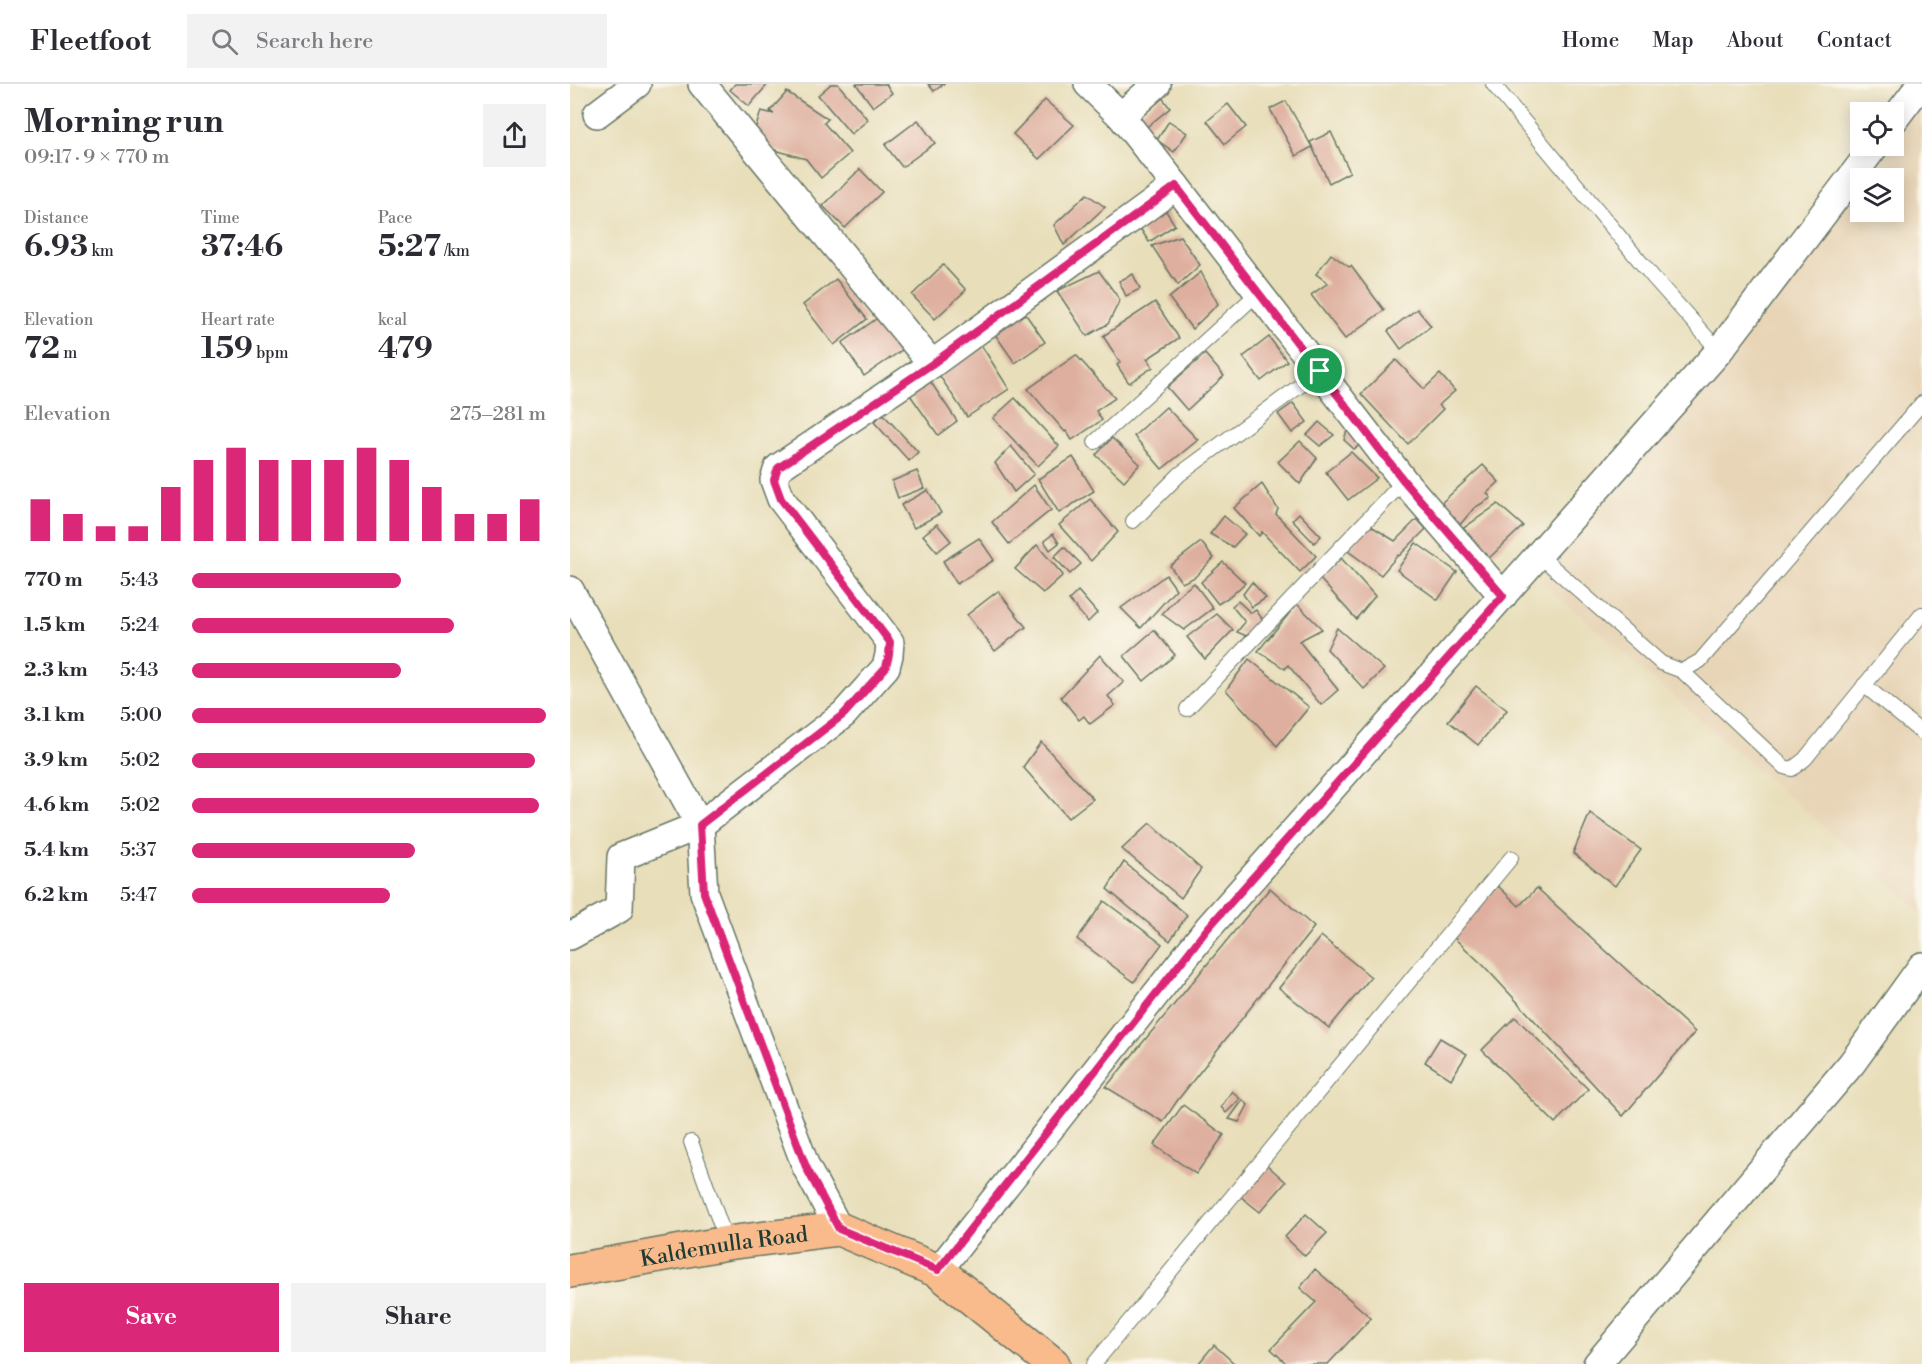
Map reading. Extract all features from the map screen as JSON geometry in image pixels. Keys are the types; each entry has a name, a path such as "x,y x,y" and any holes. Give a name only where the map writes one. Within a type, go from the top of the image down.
{"main road":[{"name":"Kaldemulla Road","path":"570,1271 727,1243 839,1229 938,1270 1053,1364"}],"street":[{"path":"597,114 636,84"},
{"path":"702,84 932,364"},
{"path":"1088,84 1121,116 1404,481 1503,596"},
{"path":"1121,116 1157,84"},
{"path":"1904,106 1921,84"},
{"path":"938,1270 1208,928 1719,351 1867,156"},
{"path":"570,936 619,909 621,857 700,825 844,714 886,667 890,642 781,499 774,480 778,468 932,364 1176,186"},
{"path":"570,590 700,825 704,893 806,1167 839,1229"},
{"path":"1597,1364 1852,1063 1922,966"}],"lane":[{"path":"1493,84 1653,277 1719,351"},
{"path":"1095,442 1259,292"},
{"path":"1133,521 1180,474 1320,371"},
{"path":"1682,671 1700,661 1922,403"},
{"path":"1187,709 1404,481"},
{"path":"1539,555 1661,663 1682,671 1784,767 1792,769 1805,759 1922,614"},
{"path":"1864,685 1922,733"},
{"path":"1094,1364 1511,858"},
{"path":"691,1142 727,1243"}],"shaded area":[{"path":"1922,84 1922,912 1541,582 1850,177 1850,222 1904,222 1904,168 1857,168 1866,156 1904,156 1904,107"}],"building":[{"path":"735,84 768,84 749,106 730,90"},
{"path":"831,84 838,84 868,120 851,134 818,95"},
{"path":"856,84 886,84 892,93 873,107"},
{"path":"928,84 944,84 934,91"},
{"path":"787,92 828,119 824,123 850,153 821,178 806,159 751,143 761,111 774,114 770,111"},
{"path":"1161,96 1170,108 1143,130 1134,119"},
{"path":"1045,100 1074,125 1039,159 1013,134"},
{"path":"1286,101 1312,147 1296,156 1270,109"},
{"path":"1228,104 1246,127 1225,144 1207,121"},
{"path":"918,120 935,143 902,167 885,145"},
{"path":"1169,121 1187,133 1174,152 1157,140"},
{"path":"1331,132 1350,172 1329,183 1310,142"},
{"path":"860,169 882,192 845,228 823,206"},
{"path":"1087,194 1105,207 1064,245 1054,225"},
{"path":"1162,205 1175,225 1149,242 1136,222"},
{"path":"1180,236 1200,265 1178,285 1152,246"},
{"path":"1331,254 1349,267 1351,266 1384,310 1345,339 1311,295 1328,283 1316,274"},
{"path":"943,265 966,290 935,319 912,295"},
{"path":"1099,271 1120,300 1108,324 1087,336 1057,291"},
{"path":"1201,272 1218,304 1192,329 1169,298"},
{"path":"1133,274 1140,289 1126,296 1119,281"},
{"path":"836,279 867,319 834,345 803,305"},
{"path":"1155,302 1179,338 1147,359 1153,367 1129,383 1117,365 1120,362 1103,336"},
{"path":"1022,309 1045,342 1015,363 992,330"},
{"path":"1417,309 1431,326 1401,349 1388,331"},
{"path":"879,317 902,350 864,376 842,343"},
{"path":"1269,337 1287,361 1261,381 1243,357"},
{"path":"978,340 1009,389 967,417 935,369"},
{"path":"1205,354 1224,376 1187,410 1167,387"},
{"path":"1076,355 1115,398 1096,411 1102,420 1072,440 1028,389"},
{"path":"1396,360 1424,389 1440,374 1455,391 1439,405 1443,409 1408,444 1361,394"},
{"path":"926,375 957,421 938,435 908,392"},
{"path":"1015,398 1059,446 1038,466 993,418"},
{"path":"1293,403 1307,422 1292,433 1278,414"},
{"path":"1166,407 1198,440 1162,469 1134,436"},
{"path":"883,414 918,452 909,461 874,422"},
{"path":"1319,422 1334,435 1320,446 1307,435"},
{"path":"1348,427 1364,442 1354,449 1344,440"},
{"path":"1112,438 1140,464 1124,481 1096,455"},
{"path":"1300,441 1317,458 1300,484 1278,462"},
{"path":"1011,446 1034,474 1014,492 995,463"},
{"path":"1351,452 1377,478 1348,500 1326,472"},
{"path":"1073,457 1094,491 1059,513 1038,479"},
{"path":"1483,465 1499,482 1487,493 1491,498 1474,508 1458,527 1439,505"},
{"path":"917,471 924,488 898,498 892,481"},
{"path":"1262,484 1278,509 1276,514 1316,556 1300,572 1262,532 1259,536 1234,508"},
{"path":"1034,485 1051,510 1009,544 992,522"},
{"path":"928,490 941,513 914,528 901,505"},
{"path":"1090,499 1118,532 1091,561 1059,525"},
{"path":"1498,504 1523,526 1487,560 1461,530"},
{"path":"1299,513 1321,536 1314,543 1292,520"},
{"path":"1224,516 1245,534 1233,547 1210,534"},
{"path":"1417,519 1426,529 1398,555 1381,575 1348,551 1368,524 1395,541"},
{"path":"937,524 951,541 937,552 923,535"},
{"path":"1053,534 1059,543 1050,550 1044,541"},
{"path":"979,538 994,560 957,584 943,561"},
{"path":"1201,542 1214,558 1195,577 1182,583 1170,566"},
{"path":"1416,543 1457,572 1438,600 1397,570"},
{"path":"1037,545 1063,575 1043,593 1015,569"},
{"path":"1064,547 1081,564 1070,574 1054,557"},
{"path":"1341,558 1375,596 1356,619 1320,579"},
{"path":"1223,562 1245,583 1218,604 1201,582"},
{"path":"1166,575 1176,589 1141,628 1121,608"},
{"path":"1252,582 1266,598 1252,607 1243,594"},
{"path":"1194,583 1213,608 1184,630 1162,614 1181,593"},
{"path":"998,591 1026,627 995,651 967,615"},
{"path":"1078,591 1097,613 1088,622 1069,600"},
{"path":"1238,601 1251,613 1256,610 1263,620 1249,637 1237,632 1245,622 1232,606"},
{"path":"1297,604 1322,629 1299,641 1338,690 1321,705 1288,665 1285,669 1258,651"},
{"path":"1217,614 1233,630 1205,659 1187,637"},
{"path":"1337,628 1384,669 1364,689 1327,649"},
{"path":"1154,630 1175,655 1144,681 1124,656"},
{"path":"1100,655 1124,682 1108,696 1115,705 1090,724 1084,716 1079,720 1061,697"},
{"path":"1249,659 1309,707 1277,746 1226,690"},
{"path":"1476,686 1507,710 1478,745 1448,721"},
{"path":"1041,742 1093,799 1068,818 1023,767"},
{"path":"1590,813 1641,850 1615,886 1573,853"},
{"path":"1150,823 1201,869 1181,898 1122,849"},
{"path":"1124,862 1187,915 1170,941 1107,889"},
{"path":"1498,886 1519,906 1537,888 1695,1032 1623,1116 1483,965 1452,936"},
{"path":"1270,888 1314,927 1163,1122 1106,1087"},
{"path":"1104,901 1162,944 1134,982 1077,939"},
{"path":"1321,936 1371,977 1329,1028 1279,988"},
{"path":"1515,1017 1588,1089 1555,1123 1482,1050"},
{"path":"1440,1038 1467,1054 1451,1079 1425,1062"},
{"path":"1232,1091 1240,1099 1226,1113 1221,1107"},
{"path":"1243,1100 1248,1105 1239,1122 1229,1119"},
{"path":"1183,1105 1224,1135 1196,1174 1154,1145"},
{"path":"1267,1165 1286,1182 1260,1212 1240,1196"},
{"path":"1306,1214 1327,1233 1305,1256 1285,1237"},
{"path":"1315,1269 1371,1318 1328,1364 1287,1364 1271,1349 1316,1302 1300,1288"},
{"path":"1214,1345 1235,1364 1198,1364"}],"route":[{"path":"1176,186 1320,371 1404,481 1503,596 1208,928 938,1270 839,1229 806,1167 704,893 700,825 844,714 886,667 889,655 890,642 781,499 774,480 778,468 932,364 1176,186"}]}
